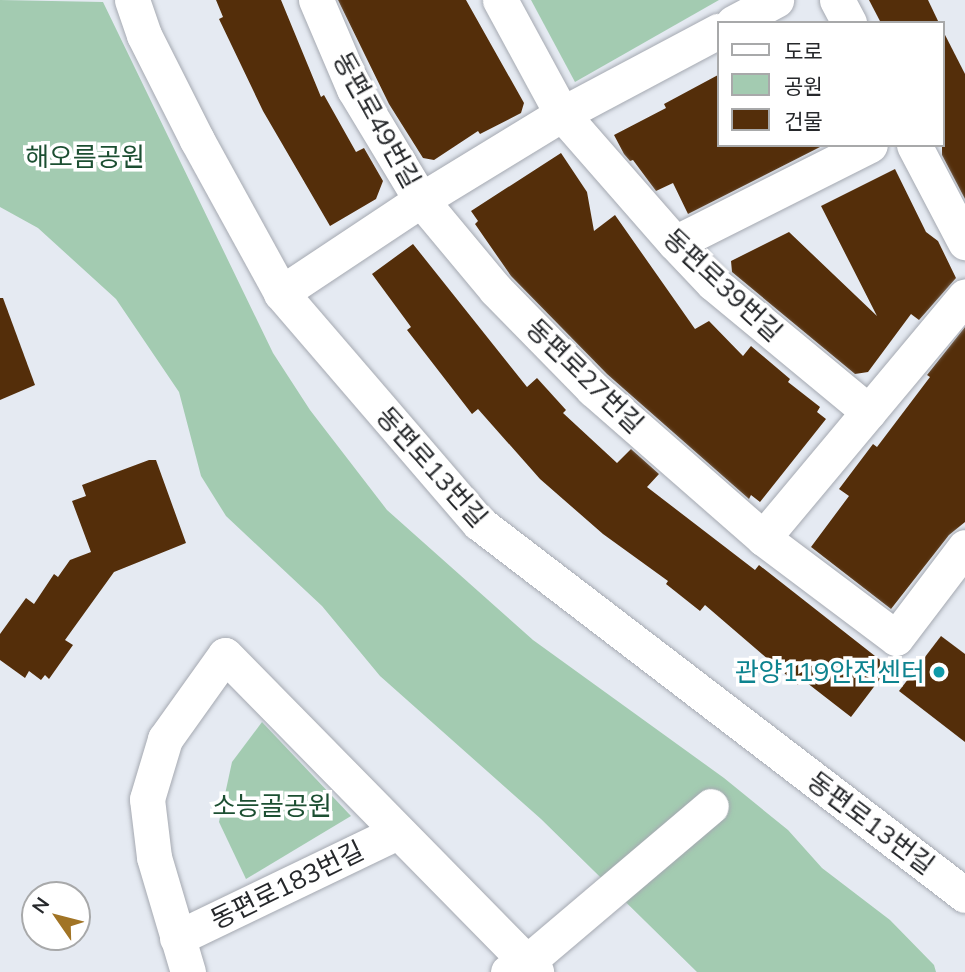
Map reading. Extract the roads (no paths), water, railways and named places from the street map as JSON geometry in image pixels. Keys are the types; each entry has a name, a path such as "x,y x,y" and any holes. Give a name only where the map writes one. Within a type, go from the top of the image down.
{"street":[{"name":"동편로13번길","path":"132,0 156,58 281,293 479,523 965,895"},
{"name":"동편로49번길","path":"316,0 354,89 421,200"},
{"name":"동편로39번길","path":"500,0 562,114 675,243 713,282 869,412"},
{"path":"737,21 776,0"},
{"path":"837,0 848,21"},
{"path":"281,293 421,200 562,114 716,32"},
{"path":"675,243 866,147"},
{"path":"915,147 965,242"},
{"name":"동편로27번길","path":"421,200 496,290 593,389 763,538 896,638 965,547"},
{"path":"763,538 965,296"},
{"name":"동편로183번길","path":"188,972 154,857 147,799 165,739 225,655 397,832 524,969"},
{"path":"524,969 711,806"},
{"name":"동편로183번길","path":"177,938 397,832"}],"place":[{"name":"관양119안전센터","path":"939,672"}],"park label":[{"name":"해오름공원","path":"85,157"},
{"name":"소능골공원","path":"272,806"}]}
